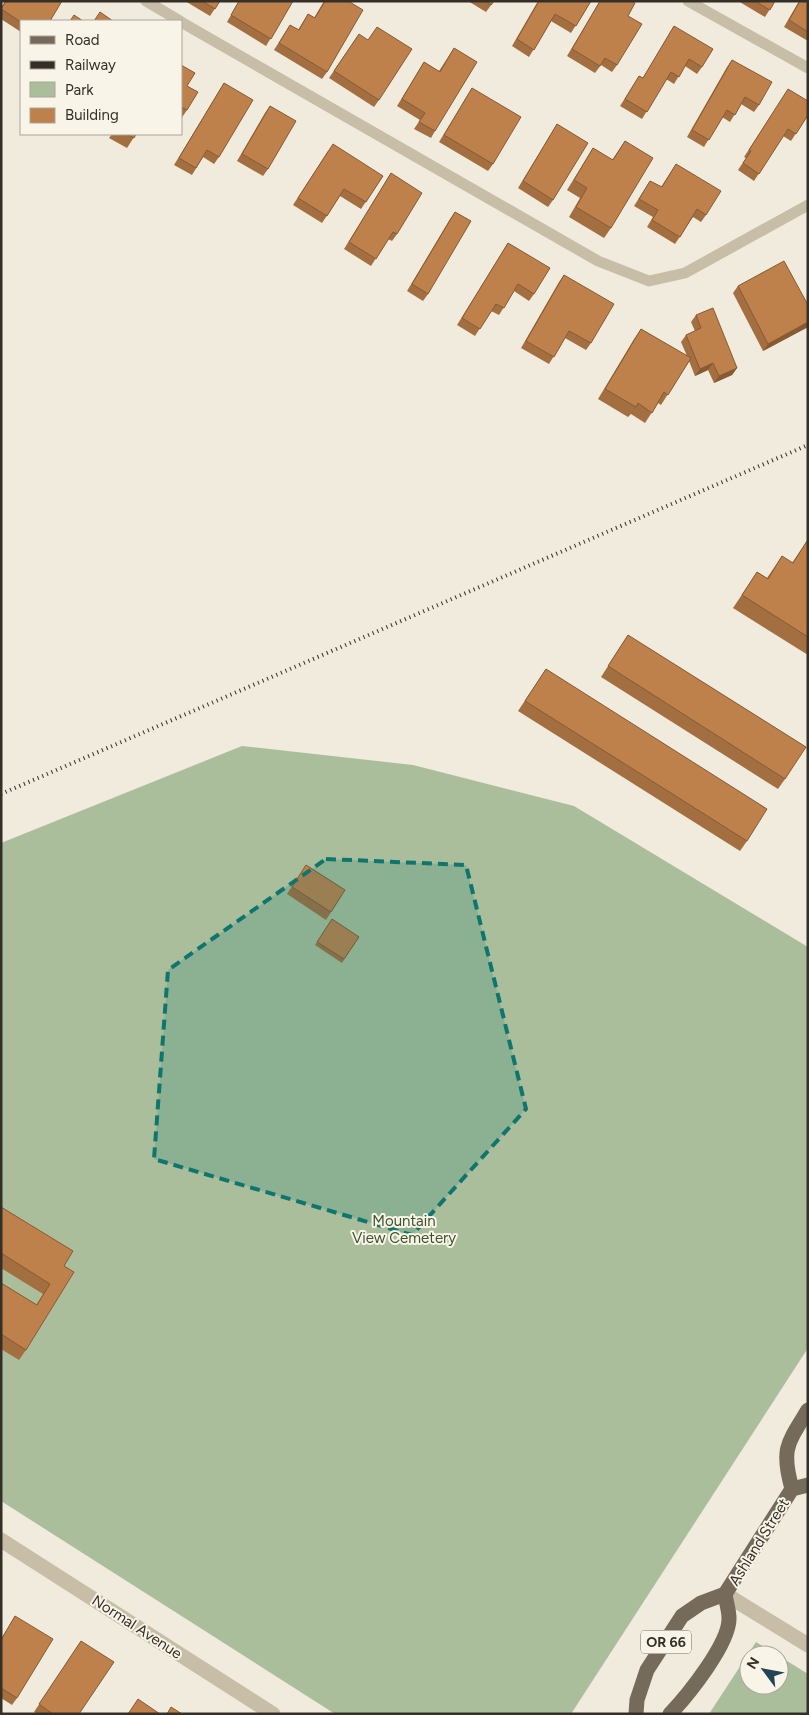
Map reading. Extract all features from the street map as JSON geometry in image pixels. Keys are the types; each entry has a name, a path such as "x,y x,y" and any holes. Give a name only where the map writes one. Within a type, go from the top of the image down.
{"main road":[{"name":"Ashland Street","path":"792,1489 785,1463 790,1439 808,1410"},
{"name":"Ashland Street","path":"636,1714 637,1700 647,1670 682,1616 702,1604 725,1594 792,1489 808,1485"},
{"name":"Ashland Street","path":"670,1714 688,1695 723,1641 730,1619 725,1594"}],"street":[{"name":"Normal Avenue","path":"1,1540 273,1714"},
{"path":"725,1594 808,1645"}],"lane":[{"path":"146,1 178,20"},
{"path":"688,1 808,68"},
{"path":"182,23 598,261 649,281 685,273 808,204"}],"highlighted area":[{"path":"326,859 466,865 526,1109 412,1235 154,1159 168,970"}],"green space":[{"name":"Mountain View Cemetery","path":"242,746 413,765 574,806 808,947 808,1348 571,1714 335,1714 1,1501 1,843"},
{"path":"789,1662 808,1674 808,1714 709,1714 739,1668 739,1695 789,1695"}],"building":[{"path":"6,1 62,1 51,20 20,21 1,9"},
{"path":"202,1 220,1 215,9"},
{"path":"239,1 293,1 271,39 231,15"},
{"path":"325,1 348,1 363,10 327,72 279,43 290,25 299,30 308,14 315,18"},
{"path":"485,1 494,1 491,5"},
{"path":"539,1 591,1 576,26 555,14 534,50 517,39"},
{"path":"600,1 631,1 635,3 628,16 642,24 617,65 605,58 600,66 572,49"},
{"path":"755,1 775,1 770,10"},
{"path":"800,1 808,1 808,32 789,20"},
{"path":"100,12 112,20 95,20"},
{"path":"74,15 82,20 71,20"},
{"path":"674,26 713,49 702,67 689,59 679,77 671,72 647,112 625,99 639,76 643,78"},
{"path":"377,27 412,49 379,100 334,71 359,34 368,40"},
{"path":"454,48 477,62 435,131 419,122 425,113 402,99 424,62 440,72"},
{"path":"732,60 772,82 759,105 745,97 735,115 727,110 709,140 692,130"},
{"path":"182,66 195,73 187,86 198,92 187,110 182,108"},
{"path":"224,83 253,100 219,157 207,150 196,168 179,158"},
{"path":"472,88 521,117 493,164 444,135"},
{"path":"788,89 808,101 808,115 796,134 788,129 759,174 743,163 751,151 749,150"},
{"path":"270,106 296,121 268,169 242,154"},
{"path":"557,124 588,143 553,200 523,181"},
{"path":"625,141 653,158 611,228 576,207 587,188 574,180 593,148 613,160"},
{"path":"333,144 383,176 366,202 344,189 327,216 298,198"},
{"path":"676,164 721,191 706,215 697,209 680,237 652,220 658,210 639,199 650,181 662,187"},
{"path":"391,173 422,193 397,234 393,232 376,259 349,242"},
{"path":"455,212 471,221 428,294 412,284"},
{"path":"508,243 550,268 534,294 518,284 504,308 496,304 480,329 462,318"},
{"path":"784,261 808,305 808,322 768,344 738,286"},
{"path":"564,275 614,304 591,343 569,331 554,357 526,341"},
{"path":"713,308 737,368 719,376 713,363 700,369 686,335 701,328 696,315"},
{"path":"641,329 691,358 668,395 664,392 652,413 638,403 636,407 605,389"},
{"path":"807,541 808,637 742,595 757,572 768,579 782,556 793,563"},
{"path":"628,635 806,747 785,779 608,666"},
{"path":"546,669 767,809 747,841 525,701"},
{"path":"306,865 345,890 331,912 292,887"},
{"path":"332,919 359,937 344,959 317,942"},
{"path":"1,1207 73,1251 64,1266 74,1272 26,1350 1,1334 1,1283 37,1305 50,1284 1,1253"},
{"path":"15,1616 53,1639 17,1698 1,1688 1,1640"},
{"path":"81,1641 114,1662 79,1714 53,1714 39,1704"},
{"path":"138,1699 160,1714 128,1714"},
{"path":"171,1707 182,1714 167,1714"}],"railway":[{"path":"1,794 808,445"}]}
